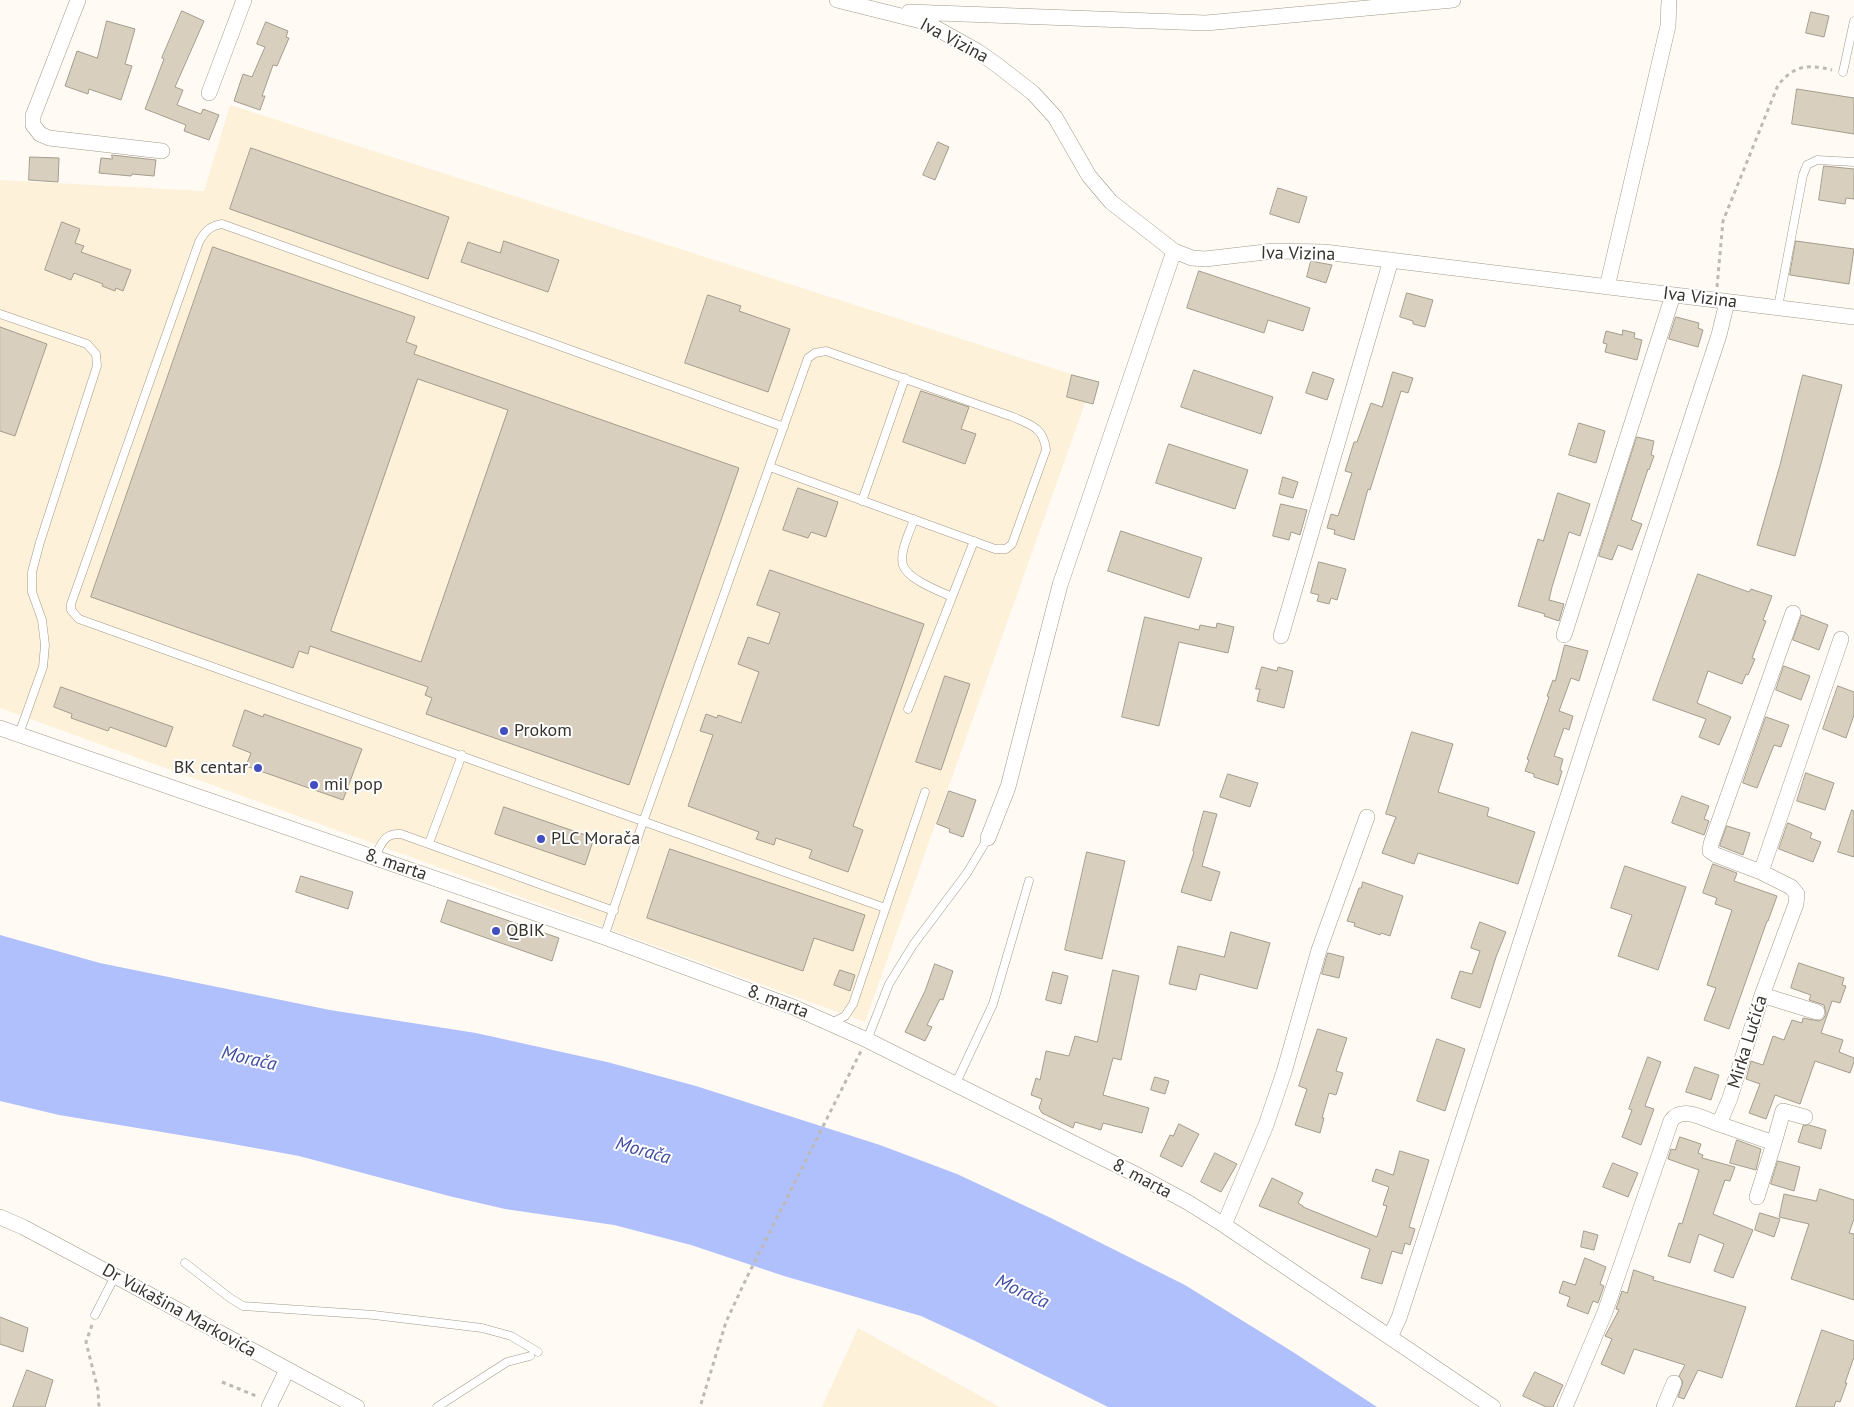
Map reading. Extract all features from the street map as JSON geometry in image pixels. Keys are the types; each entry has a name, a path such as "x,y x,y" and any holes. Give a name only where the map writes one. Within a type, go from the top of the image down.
{"street":[{"path":"78,0 34,116 33,125 40,134 49,138 162,151"},
{"path":"209,92 244,0"},
{"name":"Iva Vizina","path":"837,0 924,22 977,51 1033,93 1055,117 1099,190 1111,202 1174,251 1192,258 1206,259 1274,251 1324,252 1854,317"},
{"path":"888,12 1048,16 1206,23 1454,0"},
{"path":"1607,287 1668,26 1669,0"},
{"path":"988,838 1008,787 1060,584 1174,251"},
{"path":"1282,636 1391,260"},
{"path":"1564,635 1673,295"},
{"path":"1390,1337 1397,1324 1514,966 1615,647 1719,335 1721,301"},
{"path":"1793,613 1711,844 1710,851 1716,855 1761,872 1841,639"},
{"name":"8. marta","path":"0,728 604,937 831,1023 1139,1176 1189,1203 1493,1407"},
{"path":"1224,1225 1266,1125 1284,1072 1319,950 1367,817"},
{"name":"Mirka Lučića","path":"1719,1124 1730,1098 1762,996 1796,904 1797,894 1791,887 1761,872"},
{"path":"1762,996 1817,1012"},
{"path":"1757,1197 1783,1111 1805,1117"},
{"path":"1565,1407 1605,1312 1671,1121 1678,1114 1686,1113 1774,1143"},
{"name":"Dr Vukašina Markovića","path":"0,1217 23,1227 357,1407"},
{"path":"270,1405 287,1370"},
{"path":"1664,1407 1674,1383"}],"lane":[{"path":"1843,72 1854,21"},
{"path":"1778,308 1803,175 1807,165 1817,160 1854,162"},
{"path":"784,427 222,224 211,226 204,232 196,251 74,594 71,610 79,619 885,908"},
{"path":"0,314 87,344 96,354 97,366 32,572 32,592 42,620 45,645 43,667 19,734"},
{"path":"604,937 808,358 815,353 826,351 1013,416 1040,432 1045,439 1046,450 1012,544 1006,549 995,549 770,467"},
{"path":"862,501 905,378"},
{"path":"914,520 903,552 903,565 910,576 952,597"},
{"path":"908,709 974,541"},
{"path":"429,843 462,755"},
{"path":"831,1023 844,1016 852,1004 925,792"},
{"path":"374,858 385,838 392,833 401,834 614,911"},
{"path":"867,1040 889,984 913,945 967,873 988,838"},
{"path":"955,1085 992,1004 1029,881"},
{"path":"185,1263 243,1306 374,1315 482,1328 511,1336 538,1352"},
{"path":"95,1315 115,1276"},
{"path":"437,1407 507,1362 530,1356"}],"path":[{"path":"1721,301 1723,221 1778,85 1790,73 1812,66 1843,72"},
{"path":"701,1404 726,1322 867,1040"},
{"path":"95,1315 86,1342 98,1390 99,1407"},
{"path":"222,1382 270,1405"}],"shaded area":[{"path":"230,105 1093,381 865,1022 0,708 0,180 204,191"},
{"path":"858,1328 1000,1407 822,1407"}],"water":[{"name":"Morača","path":"0,935 100,963 330,1010 476,1033 607,1062 696,1086 880,1145 957,1174 1051,1218 1185,1285 1377,1407 1108,1407 921,1316 784,1276 691,1245 614,1225 505,1209 299,1156 59,1115 0,1101"}],"building":[{"path":"182,11 204,21 175,87 183,90 177,105 201,114 203,109 219,115 209,140 184,131 186,125 145,109 164,59 162,58"},
{"path":"1811,12 1829,16 1824,37 1806,33"},
{"path":"107,21 135,29 125,64 132,66 121,100 89,89 88,94 65,86 77,51 97,58"},
{"path":"266,22 288,31 286,37 289,38 277,66 273,65 262,96 265,96 260,110 234,101 243,74 252,77 265,47 257,44"},
{"path":"1797,89 1854,98 1854,134 1792,124"},
{"path":"938,142 949,147 935,180 923,175"},
{"path":"251,148 449,217 428,279 230,209"},
{"path":"112,155 156,160 154,176 99,173 101,158 112,159"},
{"path":"30,157 59,158 58,182 29,180"},
{"path":"1824,166 1854,169 1854,199 1846,198 1845,204 1819,200"},
{"path":"1278,188 1307,197 1299,223 1270,214"},
{"path":"62,222 80,229 75,243 84,246 81,252 131,270 123,291 116,288 115,291 102,286 103,284 74,273 71,280 45,270"},
{"path":"504,241 559,260 548,292 461,262 468,242 500,253"},
{"path":"1796,241 1854,249 1849,284 1790,275"},
{"path":"213,247 415,317 406,342 417,346 414,354 739,468 629,785 426,714 432,698 425,695 428,687 310,646 308,654 299,651 293,668 91,597","holes":["418,379 508,410 421,662 331,631"]},
{"path":"1311,261 1332,265 1326,283 1307,277"},
{"path":"1199,271 1310,308 1303,331 1268,320 1264,333 1187,308"},
{"path":"1407,293 1433,300 1425,327 1413,324 1413,321 1400,317"},
{"path":"708,295 741,306 739,311 790,329 768,392 685,363"},
{"path":"1676,317 1699,323 1698,328 1703,330 1698,347 1669,339"},
{"path":"0,327 47,344 15,436 0,431"},
{"path":"1623,330 1635,333 1634,338 1642,340 1637,360 1605,352 1607,344 1603,343 1606,331 1622,335"},
{"path":"1194,370 1273,397 1261,434 1181,407"},
{"path":"1313,372 1334,379 1327,400 1306,393"},
{"path":"1393,372 1413,378 1408,393 1401,391 1370,490 1368,489 1354,540 1334,534 1335,530 1327,528 1331,514 1338,516 1352,473 1345,471 1354,442 1357,442 1371,403 1382,407"},
{"path":"1072,375 1099,382 1093,404 1067,397"},
{"path":"1803,375 1842,385 1795,556 1757,545"},
{"path":"921,391 969,407 961,429 976,434 965,464 903,442"},
{"path":"1579,423 1605,431 1596,463 1569,455"},
{"path":"1637,437 1654,441 1651,455 1654,456 1631,520 1642,524 1632,550 1618,545 1612,560 1599,556"},
{"path":"1169,444 1248,470 1235,509 1156,483"},
{"path":"1283,477 1298,482 1293,498 1279,494"},
{"path":"798,488 838,502 826,537 811,532 808,538 783,530"},
{"path":"1558,493 1590,504 1580,536 1569,532 1552,587 1549,600 1564,604 1559,621 1544,616 1545,614 1518,606 1538,539 1543,541"},
{"path":"1281,504 1307,510 1300,535 1291,532 1289,540 1273,536"},
{"path":"1121,531 1202,558 1189,598 1108,571"},
{"path":"1319,562 1346,569 1337,600 1331,598 1329,604 1317,601 1319,595 1311,593"},
{"path":"770,570 924,624 853,826 863,830 848,872 809,858 812,850 776,838 774,845 756,839 759,832 688,806 713,735 700,731 706,714 717,718 718,715 741,723 759,672 738,664 748,637 769,644 780,613 757,605"},
{"path":"1698,574 1749,592 1751,589 1772,596 1763,620 1766,621 1752,658 1755,659 1742,684 1708,671 1697,703 1731,717 1719,745 1699,737 1706,719 1653,700"},
{"path":"1802,615 1828,625 1819,650 1793,640"},
{"path":"1145,617 1199,630 1200,625 1216,628 1217,623 1234,627 1228,653 1179,642 1159,726 1122,717"},
{"path":"1565,645 1588,651 1579,681 1571,678 1559,711 1573,716 1569,730 1564,728 1554,756 1563,759 1558,785 1534,777 1534,774 1525,771 1529,760 1527,759 1549,697 1547,696 1553,680 1555,681"},
{"path":"1784,666 1810,676 1801,700 1776,690"},
{"path":"1262,667 1277,671 1278,667 1293,671 1284,708 1257,701 1260,689 1256,689"},
{"path":"945,676 970,684 941,770 916,762"},
{"path":"1838,686 1854,692 1854,715 1846,738 1823,729"},
{"path":"61,687 173,727 166,747 110,727 108,731 71,718 72,714 54,707"},
{"path":"245,710 263,717 264,714 362,749 343,800 246,766 251,753 233,746"},
{"path":"1766,717 1789,725 1781,747 1774,745 1757,788 1743,783"},
{"path":"1412,732 1453,744 1438,792 1489,808 1487,816 1535,832 1518,884 1418,853 1414,864 1382,853 1396,817 1386,814"},
{"path":"1806,773 1834,783 1825,810 1797,801"},
{"path":"1228,774 1258,783 1250,807 1220,797"},
{"path":"949,791 976,800 963,837 949,832 950,829 937,824"},
{"path":"1682,796 1709,806 1704,819 1709,821 1704,835 1672,823"},
{"path":"504,807 594,838 585,865 495,834"},
{"path":"1852,810 1854,811 1854,857 1838,852"},
{"path":"1204,811 1217,814 1202,866 1220,872 1211,901 1181,892 1194,852"},
{"path":"1788,823 1812,833 1810,838 1821,842 1813,862 1779,849"},
{"path":"1727,826 1750,833 1743,855 1720,846"},
{"path":"670,849 865,915 853,951 814,938 803,971 647,918"},
{"path":"1087,852 1125,861 1102,959 1065,950"},
{"path":"1713,864 1737,873 1734,881 1777,896 1729,1029 1704,1020 1716,988 1707,985 1732,910 1715,904 1717,898 1703,893"},
{"path":"1625,866 1686,887 1658,970 1618,956 1632,915 1611,908"},
{"path":"301,876 353,892 348,909 296,892"},
{"path":"1363,882 1403,896 1390,936 1381,933 1380,935 1354,926 1355,923 1347,921"},
{"path":"448,900 559,938 552,961 441,922"},
{"path":"1480,922 1506,932 1480,1008 1451,998 1460,971 1472,974 1480,951 1471,948"},
{"path":"1231,932 1270,943 1257,989 1200,974 1196,990 1169,984 1178,946 1224,957"},
{"path":"1328,953 1344,957 1339,978 1322,974"},
{"path":"1799,963 1844,978 1842,985 1846,986 1840,1003 1832,1001 1821,1033 1843,1040 1839,1052 1854,1058 1854,1062 1850,1073 1815,1061 1800,1104 1775,1095 1766,1119 1749,1113 1760,1084 1746,1079 1751,1061 1763,1065 1773,1036 1784,1040 1792,1020 1802,1023 1803,1018 1819,1021 1826,1014 1824,1005 1809,1000 1811,995 1791,988"},
{"path":"935,964 953,971 943,1000 940,999 927,1025 932,1027 925,1041 905,1032 925,991"},
{"path":"840,970 855,975 850,991 834,985"},
{"path":"1113,970 1139,976 1121,1060 1113,1058 1103,1095 1149,1108 1142,1133 1103,1123 1101,1130 1075,1122 1073,1128 1042,1113 1039,1108 1042,1099 1031,1095 1036,1078 1040,1080 1046,1051 1069,1056 1075,1036 1097,1042"},
{"path":"1053,972 1068,976 1061,1004 1046,1000"},
{"path":"1318,1029 1347,1038 1336,1071 1343,1073 1336,1095 1329,1093 1320,1133 1295,1125 1307,1089 1299,1086"},
{"path":"1437,1039 1465,1049 1445,1111 1417,1101"},
{"path":"1648,1057 1661,1062 1645,1106 1654,1109 1641,1145 1622,1137 1632,1110 1629,1109"},
{"path":"1695,1067 1719,1075 1711,1100 1686,1092"},
{"path":"1155,1077 1169,1081 1165,1094 1151,1090"},
{"path":"1179,1124 1199,1134 1182,1167 1160,1156 1170,1135 1173,1136"},
{"path":"1809,1125 1826,1130 1821,1149 1798,1142 1803,1126"},
{"path":"1680,1137 1701,1144 1698,1153 1703,1155 1702,1158 1735,1167 1730,1181 1725,1180 1713,1214 1753,1230 1733,1278 1714,1271 1724,1244 1699,1234 1690,1263 1668,1256 1679,1223 1682,1224 1699,1170 1668,1159 1671,1149 1675,1150"},
{"path":"1737,1140 1761,1149 1756,1170 1730,1163"},
{"path":"1400,1151 1429,1160 1409,1227 1415,1229 1410,1245 1405,1243 1402,1254 1392,1251 1382,1284 1361,1278 1370,1249 1259,1206 1272,1178 1303,1193 1298,1203 1303,1207 1377,1237 1387,1206 1383,1205 1389,1187 1372,1181 1376,1169 1393,1175"},
{"path":"1215,1153 1237,1164 1221,1192 1201,1182"},
{"path":"1778,1161 1800,1167 1794,1191 1771,1184"},
{"path":"1613,1163 1638,1173 1628,1197 1603,1187"},
{"path":"1820,1189 1854,1200 1854,1219 1849,1233 1854,1234 1854,1300 1791,1279 1809,1224 1779,1217 1784,1194 1816,1201"},
{"path":"1760,1213 1780,1219 1774,1237 1755,1230"},
{"path":"1584,1231 1598,1235 1594,1250 1581,1247"},
{"path":"1585,1258 1606,1267 1600,1284 1604,1286 1598,1303 1593,1301 1588,1314 1567,1306 1570,1297 1559,1293 1563,1281 1575,1285"},
{"path":"1634,1270 1654,1277 1653,1280 1746,1307 1722,1378 1698,1370 1684,1399 1678,1397 1683,1382 1679,1376 1685,1365 1634,1349 1624,1374 1601,1364 1612,1339 1605,1336 1619,1310 1616,1309 1622,1291 1627,1293"},
{"path":"0,1317 28,1328 23,1352 0,1344"},
{"path":"1822,1330 1854,1341 1854,1357 1845,1383 1847,1383 1840,1402 1836,1401 1834,1407 1796,1407"},
{"path":"27,1370 53,1380 45,1407 13,1407"},
{"path":"1535,1372 1563,1385 1553,1407 1546,1407 1523,1396"}],"place":[{"name":"Prokom","path":"504,731"},
{"name":"BK centar","path":"258,768"},
{"name":"mil pop","path":"314,785"},
{"name":"PLC Morača","path":"541,839"},
{"name":"QBIK","path":"496,931"}]}
